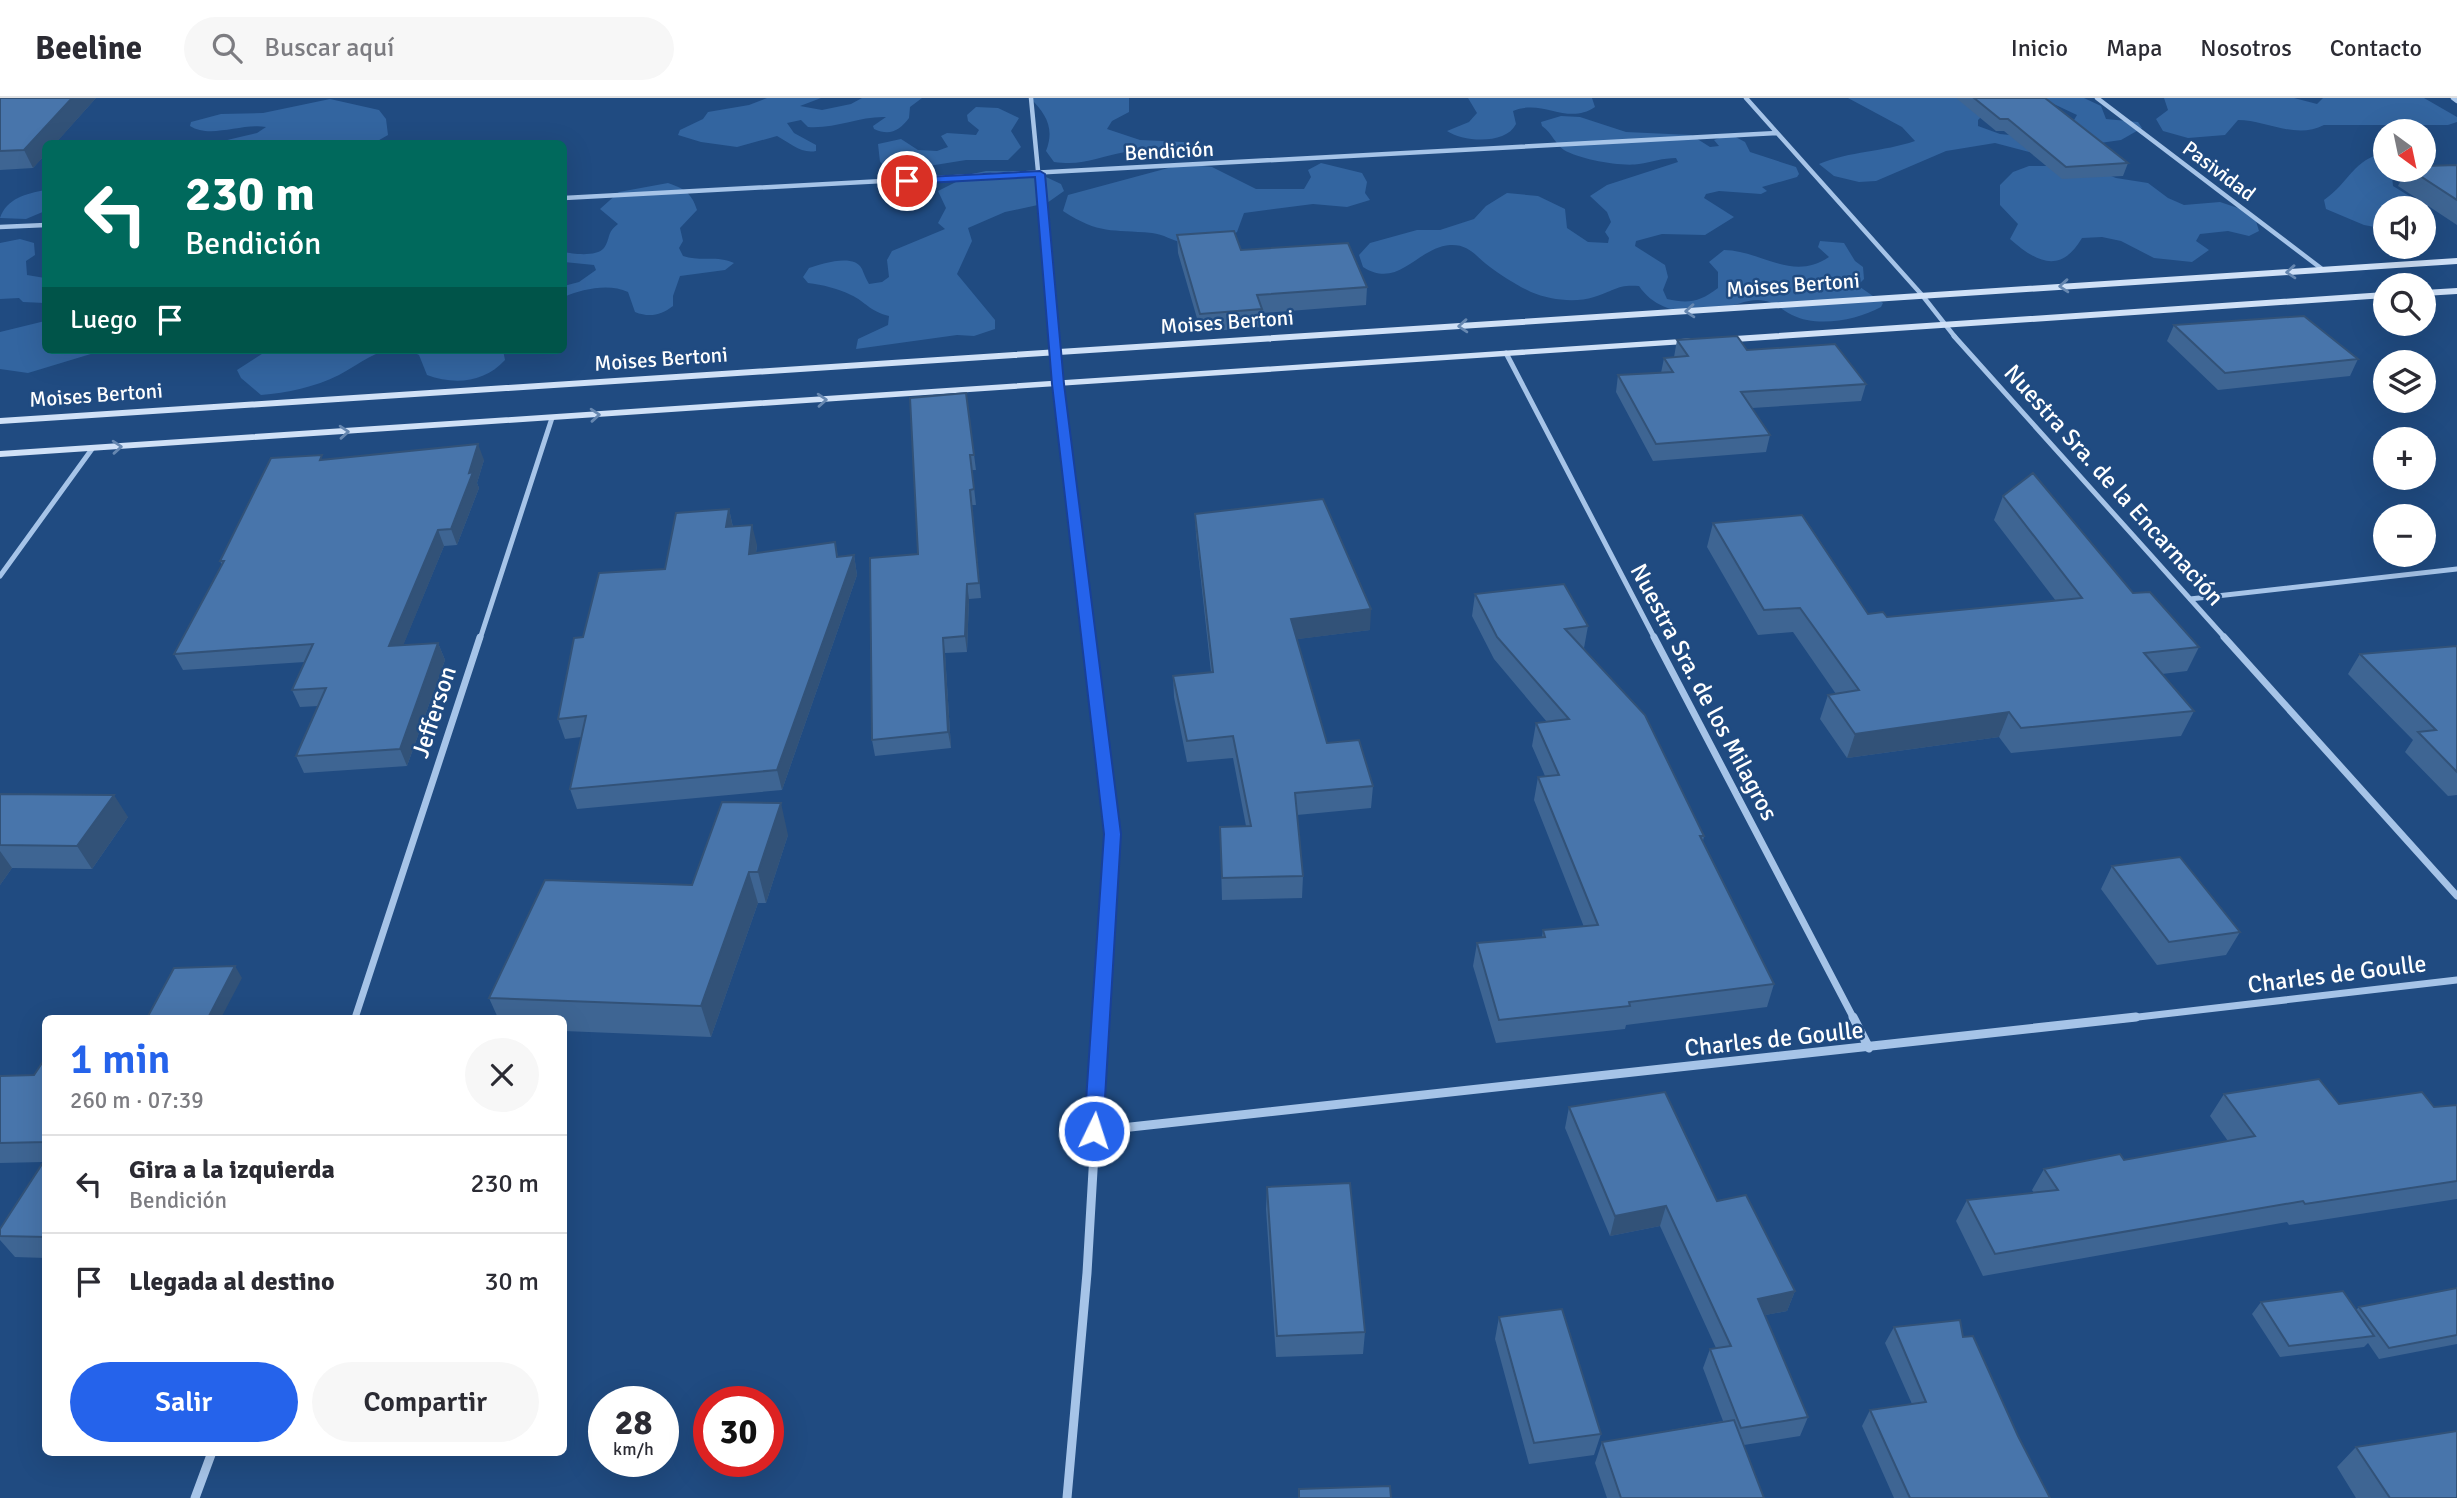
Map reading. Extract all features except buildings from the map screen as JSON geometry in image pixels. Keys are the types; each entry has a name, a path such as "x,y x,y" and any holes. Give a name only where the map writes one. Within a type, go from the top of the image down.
{"street":[{"path":"1031,98 1058,384 1112,834 1087,1273 1067,1498"},
{"name":"Nuestra Sra. de la Encarnación","path":"1746,98 1922,296 1944,325 2457,896"},
{"name":"Pasividad","path":"2097,98 2322,270"},
{"name":"Bendición","path":"567,198 1777,133"},
{"path":"0,227 42,225"},
{"name":"Moises Bertoni","path":"0,421 2457,261"},
{"path":"2436,292 2457,291"},
{"name":"Moises Bertoni","path":"0,454 2373,296"},
{"name":"Nuestra Sra. de los Milagros","path":"1506,354 1869,1048"},
{"name":"Jefferson","path":"356,1015 552,418"},
{"path":"0,576 92,449"},
{"path":"2190,599 2457,569"},
{"name":"Charles de Goulle","path":"1094,1131 1869,1048 2457,980"},
{"path":"195,1498 211,1456"}],"shaded area":[{"path":"767,98 821,98 800,106 822,110 851,104 862,98 922,98 910,107 909,118 898,129 889,132 874,129 873,126 886,117 818,127 808,127 801,120 787,123 794,133 816,145 816,151 811,152 777,136 737,147 701,142 678,135 680,130 703,119 708,112 749,105"},
{"path":"1030,98 1129,98 1129,112 1112,121 1107,129 1140,140 1184,142 1191,147 1125,152 1083,162 1054,162 1046,151 1050,135 1047,122"},
{"path":"1468,98 1592,98 1595,107 1575,114 1535,108 1513,111 1516,124 1511,131 1503,136 1484,140 1463,138 1447,131 1469,122 1477,113"},
{"path":"1848,98 1983,98 1985,113 1978,120 1978,126 2000,134 2040,138 2037,154 1995,143 1946,151 1876,181 1859,182 1834,176 1819,164 1843,156 1915,141 1902,127"},
{"path":"2041,98 2084,98 2101,106 2106,119 2138,122 2142,128 2121,140 2100,143 2071,125 2077,115"},
{"path":"2164,98 2294,98 2317,104 2323,98 2424,98 2457,117 2457,122 2436,125 2436,119 2373,119 2373,125 2324,125 2303,131 2238,120 2225,135 2188,138 2163,131 2156,119 2168,110"},
{"path":"330,99 379,110 386,119 388,135 379,140 227,140 257,133 266,127 207,131 190,126 191,122 221,114 263,113"},
{"path":"976,107 998,108 1019,118 1011,131 1021,147 1008,160 966,160 910,169 885,166 880,162 878,144 901,139 918,150 937,151 948,147 941,136 947,133 976,135 979,130 968,121 967,115"},
{"path":"1561,116 1580,117 1626,132 1691,135 1710,147 1719,146 1714,140 1730,134 1745,142 1750,152 1796,167 1799,174 1797,177 1762,187 1767,191 1761,194 1719,191 1706,194 1704,198 1734,217 1705,235 1662,234 1636,241 1635,246 1665,265 1668,277 1663,290 1667,299 1694,301 1718,288 1718,272 1709,262 1724,250 1802,267 1829,257 1818,247 1820,241 1844,243 1855,261 1863,267 1864,279 1860,287 1883,303 1881,307 1861,316 1825,322 1802,319 1763,300 1710,311 1676,310 1655,302 1639,286 1620,287 1587,299 1554,299 1521,287 1468,249 1457,245 1438,248 1387,274 1376,273 1363,267 1359,255 1370,243 1417,230 1440,230 1474,219 1486,206 1507,193 1538,196 1565,209 1567,228 1588,242 1608,243 1609,238 1605,232 1611,222 1607,212 1590,196 1607,185 1678,162 1676,158 1671,158 1622,164 1571,153 1561,148 1542,126 1541,122"},
{"path":"2373,156 2373,182 2393,182 2393,186 2409,196 2373,196 2373,227 2326,209 2324,200"},
{"path":"1321,163 1362,173 1367,182 1365,193 1370,200 1347,207 1313,204 1244,213 1237,232 1218,240 1197,244 1156,234 1097,227 1063,211 1068,195 1183,164 1212,167 1256,189 1304,189 1311,177 1308,170"},
{"path":"2029,166 2086,166 2116,178 2148,183 2168,198 2184,205 2220,202 2244,210 2256,221 2259,231 2249,236 2228,231 2200,234 2196,241 2209,250 2192,262 2154,258 2121,241 2102,237 2082,238 2066,257 2048,261 2039,259 2010,239 2018,224 2000,205 2000,185 2013,172"},
{"path":"986,171 1033,171 1061,184 1064,191 1047,203 1005,212 968,228 972,241 957,274 995,320 995,329 974,336 957,335 856,349 858,339 888,325 889,316 877,312 846,293 808,283 803,277 809,268 837,261 852,262 862,269 869,284 882,282 889,277 887,260 892,251 945,229 938,223 946,208 938,191 972,174"},
{"path":"668,183 678,187 692,199 697,210 680,228 683,241 679,248 683,256 722,259 734,263 725,270 680,276 673,296 673,306 655,315 635,312 628,292 621,289 596,288 567,296 567,285 579,282 596,270 594,265 567,262 567,252 596,253 604,248 612,230 618,224 600,209 619,192"},
{"path":"42,191 42,212 26,219 0,218 12,201"},
{"path":"20,239 34,243 35,255 26,261 27,275 42,278 42,303 23,302 19,298 0,299 0,243"},
{"path":"42,322 42,354 91,354 28,373 0,369 0,332"},
{"path":"262,354 377,354 320,383 261,395 241,378 237,370"},
{"path":"417,354 504,354 505,360 488,373 458,381 427,375"}],"route":[{"path":"907,181 1040,174 1058,384 1112,834 1094,1131"}]}
